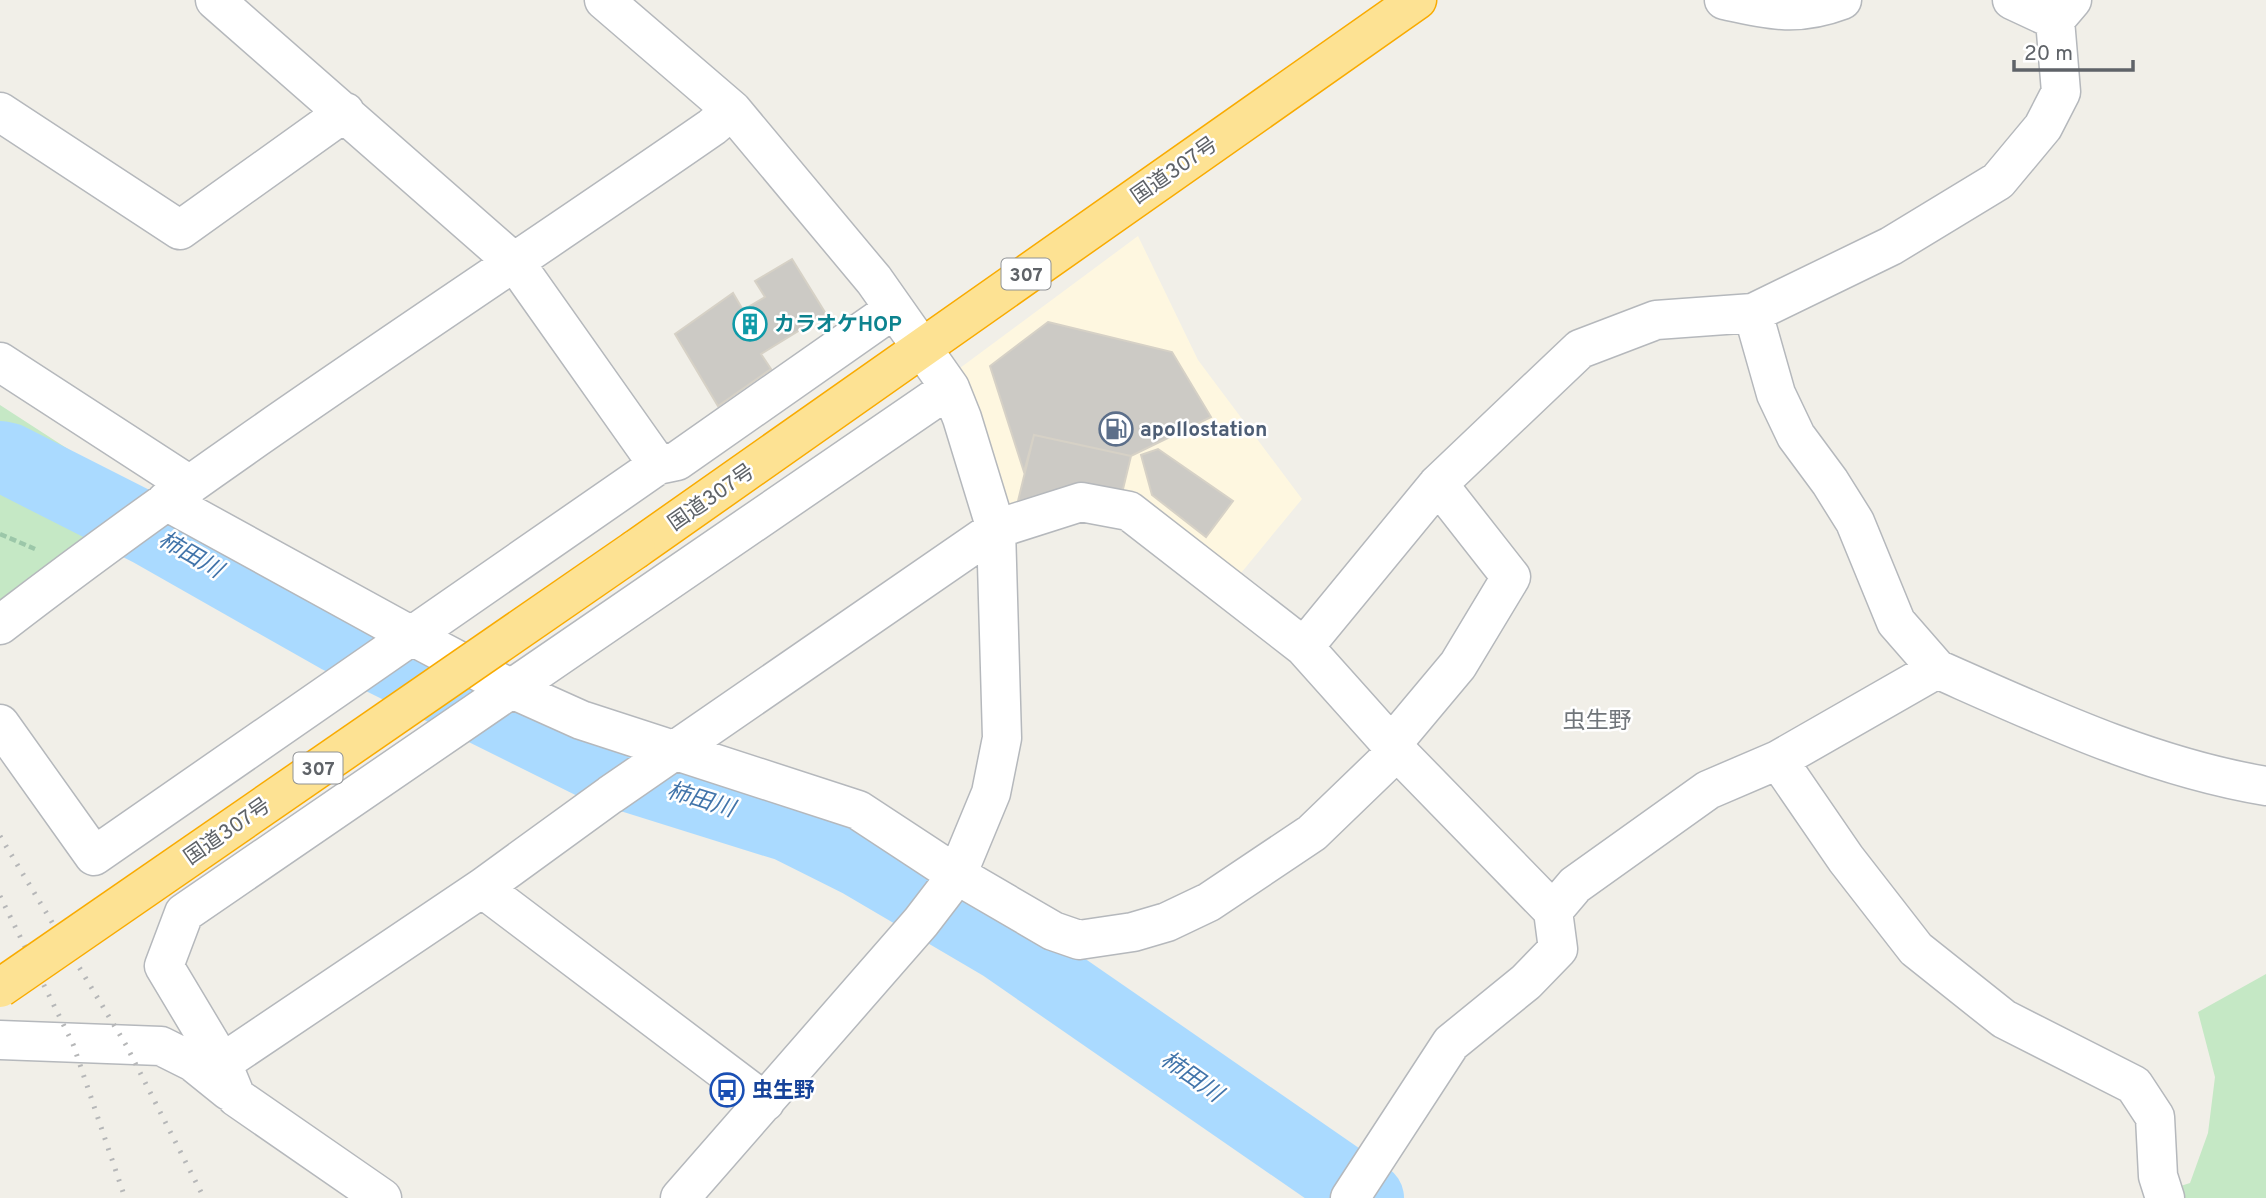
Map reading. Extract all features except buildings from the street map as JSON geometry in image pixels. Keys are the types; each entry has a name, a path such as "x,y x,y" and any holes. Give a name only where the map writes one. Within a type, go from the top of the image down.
{"highway":[{"name":"国道307号","path":"0,988 636,549 1418,0"}],"street":[{"path":"215,0 345,111 516,264 658,465"},
{"path":"604,0 732,110 874,280 923,346 950,388 996,529 1002,738 991,793 954,879 921,922 680,1198"},
{"path":"1724,0 1771,10 1814,10 1842,0"},
{"path":"1304,647 1438,484 1580,349 1656,320 1753,313 1891,246 1998,181 2043,127 2061,93 2064,10 2012,0"},
{"path":"0,625 172,496 516,264 712,127 732,110"},
{"path":"0,112 180,230 345,111"},
{"path":"0,723 94,856 357,671 658,465 677,461 894,309"},
{"path":"1753,313 1776,394 1796,436 1855,522 1896,622 1937,668 2069,728 2219,778 2266,786"},
{"path":"0,362 172,496 507,693 670,755 858,810 954,879 1053,931 1079,940 1133,932 1167,922 1209,902 1312,833 1394,748 1458,665 1488,621 1511,577 1438,484"},
{"path":"229,1080 164,967 184,913 950,388"},
{"path":"229,1080 482,888 610,795 996,529 1081,502 1129,511 1304,647 1394,748 1553,911 1558,949 1526,982 1451,1042 1350,1198"},
{"path":"1553,911 1576,885 1708,790 1777,760 1937,668"},
{"path":"1777,760 1846,859 1916,949 2004,1019 2134,1084 2155,1117 2158,1176 2165,1198"},
{"path":"482,888 765,1102"},
{"path":"0,1040 161,1046 229,1080 382,1198"}],"shaded area":[{"name":"apollostation","path":"1138,236 1198,360 1302,499 1241,573 1122,490 1009,506 960,368"}],"green space":[{"path":"0,405 139,495 0,609"},
{"path":"2266,974 2266,1198 2143,1198 2190,1183 2208,1133 2215,1077 2198,1012"}],"waterway":[{"name":"柿田川","path":"0,457 9,459 151,531 338,637 600,767 789,826 859,861 1002,945 1368,1198"}],"railway":[{"path":"0,836 126,1045 204,1198"},
{"path":"0,896 73,1044 125,1198"}],"place":[{"name":"カラオケHOP","path":"750,324"},
{"name":"apollostation","path":"1116,429"},
{"name":"虫生野","path":"727,1090"}],"district":[{"name":"虫生野","path":"1597,720"}]}
